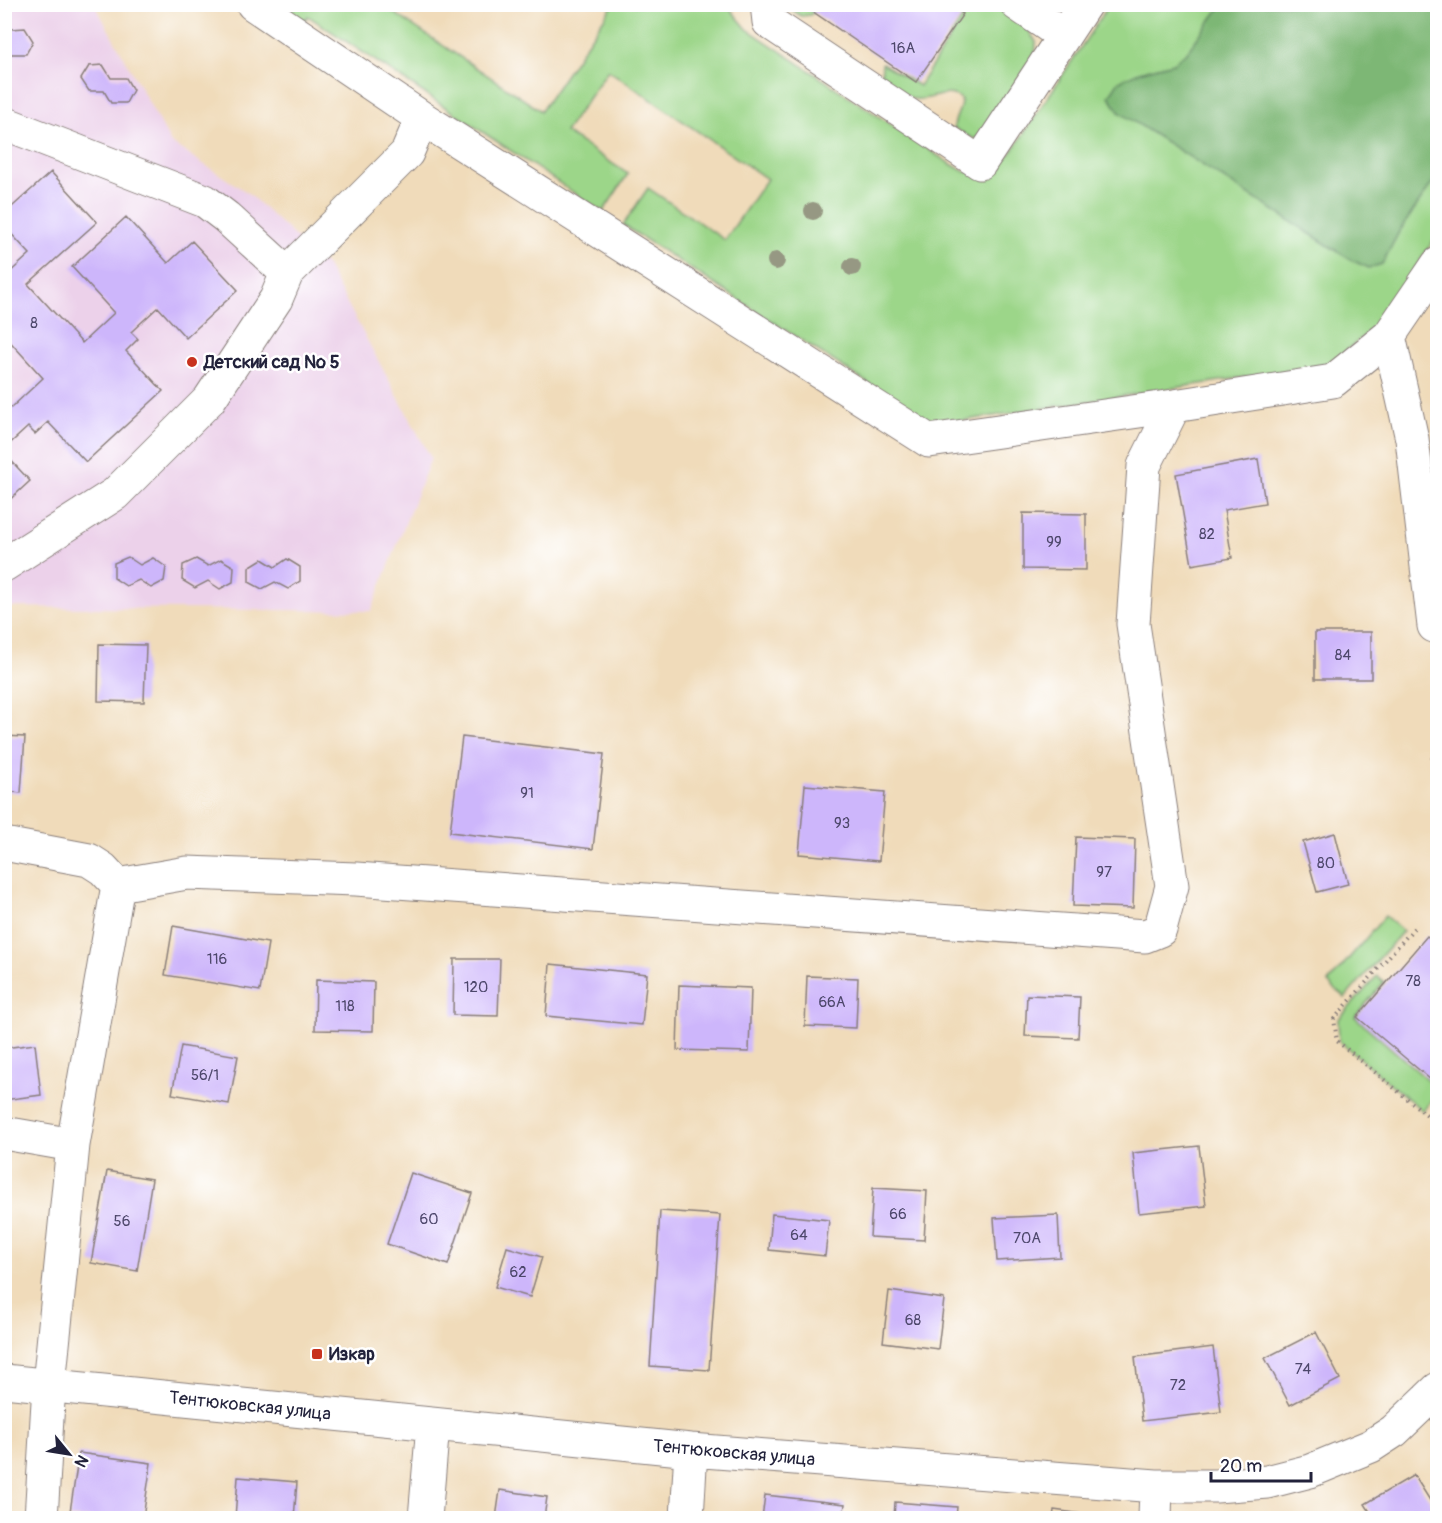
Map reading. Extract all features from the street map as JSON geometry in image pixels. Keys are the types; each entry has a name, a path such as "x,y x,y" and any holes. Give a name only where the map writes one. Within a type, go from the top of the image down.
{"street":[{"path":"253,4 422,118 929,441 1333,381 1389,336 1437,264"},
{"path":"767,4 769,22 980,163 1085,4"},
{"path":"1017,4 1064,36"},
{"path":"4,565 115,494 209,400 276,299 287,273 407,153 422,118"},
{"path":"4,123 205,201 226,217 287,273"},
{"path":"1389,336 1412,439 1434,626"},
{"path":"118,885 187,873 356,879 1145,936 1160,930 1172,886 1133,624 1144,466 1174,406"},
{"path":"4,844 89,860 103,869 118,885"},
{"path":"41,1518 49,1385 73,1145 118,885"},
{"path":"4,1133 73,1145"},
{"name":"Тентюковская улица","path":"4,1381 691,1450 1156,1486 1216,1486 1267,1482 1310,1471 1348,1456 1394,1431 1437,1389"},
{"path":"425,1518 433,1425"},
{"path":"687,1518 691,1450"},
{"path":"1155,1518 1156,1486"}],"path":[{"path":"1413,928 1334,1019 1337,1041 1437,1124"}],"shaded area":[{"name":"Детский сад № 5","path":"5,5 95,5 171,143 248,193 327,266 431,458 371,611 5,607"}],"green space":[{"path":"1431,4 1438,9 1437,176 1399,232 1382,264 1369,268 1351,260 1119,112 1109,96 1119,81 1139,72 1173,63 1187,52 1222,5"},
{"path":"277,5 382,5 541,111 613,5 727,5 747,29 965,172 998,165 1011,153 1109,5 1437,5 1437,235 1383,318 1330,364 935,425 623,225 648,188 725,240 767,179 608,70 565,132 628,174 603,212 308,16 303,22"},
{"path":"784,5 812,5 814,12 801,16"},
{"path":"957,5 1004,5 1022,20 1036,42 1035,57 979,139 972,138 954,128 961,103 961,99 955,95 923,99 910,98 881,81 882,63 919,86 967,11"},
{"path":"1385,916 1403,931 1345,998 1328,983"},
{"path":"1377,976 1384,982 1355,1017 1437,1088 1437,1093 1423,1111 1339,1041 1338,1020"}],"building":[{"path":"812,4 949,4 963,14 916,82 809,9"},
{"path":"5,19 11,29 25,28 33,41 26,54 11,54 5,43"},
{"path":"103,65 111,78 126,78 133,90 126,103 111,103 104,91 89,91 81,79 89,66"},
{"path":"51,172 97,222 28,284 82,343 114,313 72,267 126,217 168,263 192,241 238,290 186,338 158,307 131,332 138,339 126,351 163,391 86,462 48,422 35,434 28,427 5,448 5,401 11,408 43,378 4,335 4,272 7,275 30,254 4,226 4,214"},
{"path":"4,453 30,481 4,505"},
{"path":"1258,459 1265,503 1224,510 1232,558 1192,565 1176,474"},
{"path":"1023,513 1086,514 1086,570 1023,569"},
{"path":"128,557 140,565 153,558 166,567 164,581 151,588 139,580 126,586 114,578 114,563"},
{"path":"196,559 208,566 221,559 234,567 233,582 220,589 208,581 195,588 182,580 183,565"},
{"path":"262,559 275,567 287,559 300,567 300,581 288,589 275,582 262,589 249,582 249,567"},
{"path":"1315,632 1371,632 1371,679 1315,679"},
{"path":"99,644 146,645 144,702 98,701"},
{"path":"4,736 25,737 21,793 4,791"},
{"path":"462,737 604,754 593,849 450,832"},
{"path":"1438,749 1438,763 1431,758"},
{"path":"805,785 885,792 879,861 799,854"},
{"path":"1335,833 1348,884 1317,892 1303,842"},
{"path":"1076,837 1135,839 1133,908 1073,906"},
{"path":"173,926 268,943 260,991 165,975"},
{"path":"1427,936 1438,945 1438,1086 1357,1017"},
{"path":"454,959 500,959 498,1016 453,1015"},
{"path":"550,964 647,974 642,1025 546,1016"},
{"path":"807,976 858,978 856,1028 805,1026"},
{"path":"316,980 374,982 373,1031 315,1030"},
{"path":"679,985 751,988 749,1052 677,1050"},
{"path":"1027,995 1080,997 1078,1038 1025,1036"},
{"path":"35,1044 41,1095 4,1100 4,1048"},
{"path":"181,1046 238,1056 229,1104 172,1094"},
{"path":"1199,1146 1206,1206 1139,1213 1133,1153"},
{"path":"107,1171 152,1179 137,1271 91,1263"},
{"path":"411,1173 472,1193 448,1265 387,1244"},
{"path":"873,1188 927,1191 924,1240 870,1237"},
{"path":"660,1211 720,1215 709,1370 650,1366"},
{"path":"772,1214 829,1220 825,1256 769,1250"},
{"path":"1058,1215 1060,1257 997,1261 994,1218"},
{"path":"507,1247 542,1257 530,1297 495,1287"},
{"path":"889,1291 944,1299 938,1349 883,1342"},
{"path":"1316,1332 1340,1379 1290,1405 1265,1358"},
{"path":"1213,1347 1221,1412 1142,1421 1135,1357"},
{"path":"79,1453 151,1463 143,1518 69,1518"},
{"path":"1414,1475 1438,1513 1438,1518 1374,1518 1365,1504"},
{"path":"238,1477 297,1482 294,1518 235,1518"},
{"path":"500,1490 547,1497 544,1518 496,1518"},
{"path":"765,1495 845,1504 843,1518 762,1518"},
{"path":"895,1502 957,1507 956,1518 894,1518"},
{"path":"1054,1510 1103,1517 1103,1518 1053,1518"}],"place":[{"name":"Детский сад № 5","path":"192,362"},
{"name":"Изкар","path":"317,1354"}]}
